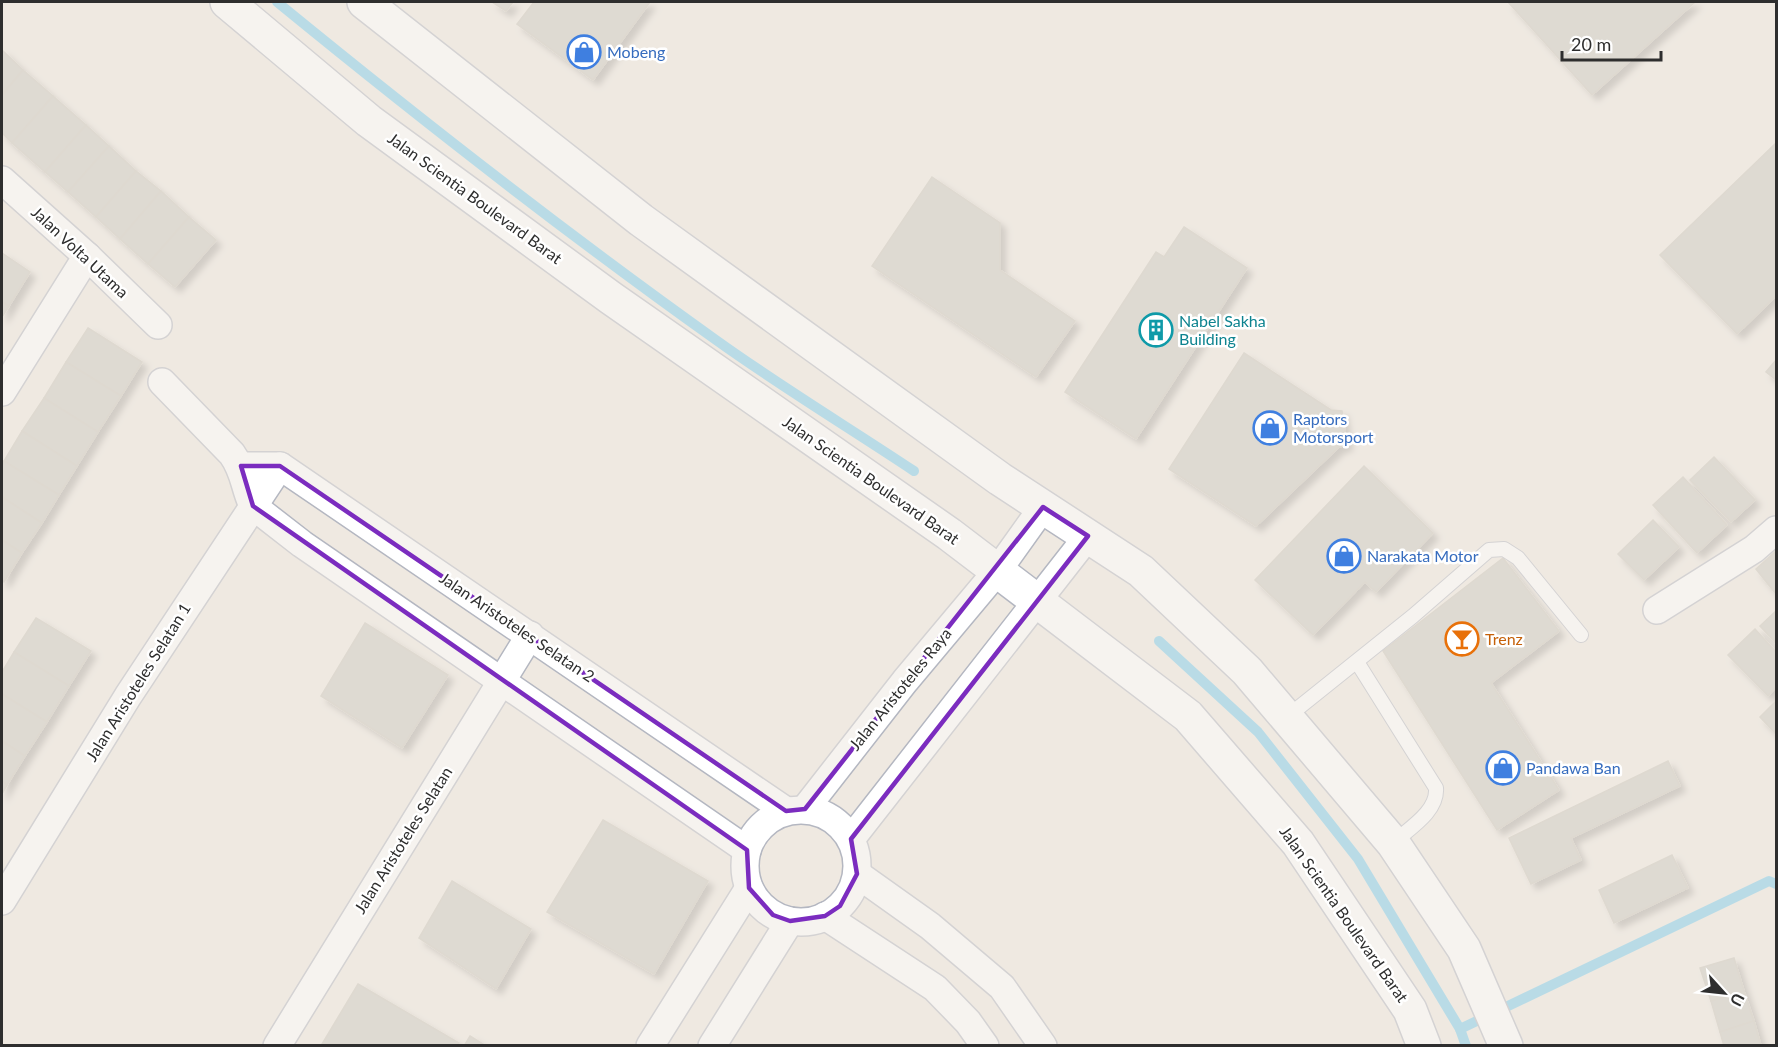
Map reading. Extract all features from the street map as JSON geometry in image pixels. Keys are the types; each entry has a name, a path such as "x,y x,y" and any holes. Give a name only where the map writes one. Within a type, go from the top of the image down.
{"street":[{"name":"Jalan Scientia Boulevard Barat","path":"227,2 369,121 611,298 998,570 1188,716 1291,834 1410,1011 1424,1046"},
{"path":"364,2 641,220 1000,479 1141,571 1247,671 1393,843 1464,949 1506,1042"},
{"name":"Jalan Volta Utama","path":"2,180 87,256 158,325"},
{"path":"2,392 87,256"},
{"path":"162,382 222,442 241,466 253,506 302,544 747,850 745,870 750,888 759,903 773,915 790,921 808,921 825,916 840,906 851,892 857,874 857,856 851,839 840,824 823,814 795,810"},
{"path":"241,466 280,466"},
{"name":"Jalan Aristoteles Selatan 1","path":"2,901 128,696 280,466"},
{"name":"Jalan Aristoteles Selatan 2","path":"280,466 795,810"},
{"name":"Jalan Aristoteles Raya","path":"747,850 755,833 769,820 795,810 998,570 1043,507"},
{"path":"1657,610 1746,555 1776,530"},
{"path":"851,839 946,714 1088,536"},
{"name":"Jalan Aristoteles Selatan","path":"277,1046 530,635"},
{"path":"857,874 930,926 1002,987 1043,1046"},
{"path":"650,1046 750,888"},
{"path":"825,916 935,988 968,1022 985,1046"},
{"path":"712,1046 790,921"}],"lane":[{"path":"1287,717 1413,616 1489,550 1504,549 1518,558 1581,634"},
{"path":"1357,662 1436,788 1434,802 1428,811 1393,843"}],"highlighted area":[{"path":"241,466 280,466 786,811 805,809 1043,507 1088,536 851,839 857,874 840,906 825,916 790,921 773,915 749,888 747,850 253,506"}],"building":[{"path":"492,2 513,2 506,11"},
{"name":"Mobeng","path":"534,2 650,2 593,80 517,24"},
{"path":"1508,2 1695,2 1592,95"},
{"path":"2,50 23,70 2,95"},
{"path":"23,70 53,96 12,143 2,133 2,95"},
{"path":"53,96 86,125 45,172 12,143"},
{"path":"86,125 109,146 68,192 45,172"},
{"path":"1776,143 1776,296 1737,334 1660,255"},
{"path":"109,146 136,171 96,217 68,192"},
{"path":"136,171 161,191 120,239 96,217"},
{"path":"932,177 1000,223 1000,270 1075,321 1036,377 872,266"},
{"path":"161,191 189,217 148,264 120,239"},
{"path":"189,217 216,240 175,287 148,264"},
{"name":"Nabel Sakha Building","path":"1184,227 1247,268 1136,439 1065,392 1156,252 1164,257"},
{"path":"2,253 30,272 9,306 2,302"},
{"path":"2,302 9,306 2,317"},
{"path":"88,328 142,362 121,396 66,362"},
{"name":"Raptors Motorsport","path":"1244,353 1331,410 1342,411 1347,445 1339,447 1256,526 1169,469"},
{"path":"1776,360 1776,380 1766,372"},
{"path":"66,362 121,396 98,432 44,398"},
{"path":"44,398 98,432 77,466 22,431"},
{"path":"22,431 77,466 59,495 4,461"},
{"path":"1714,457 1755,500 1731,522 1690,480"},
{"path":"4,461 59,495 42,523 2,497"},
{"name":"Narakata Motor","path":"1364,466 1433,533 1376,592 1365,582 1313,635 1255,580"},
{"path":"1683,477 1727,525 1697,553 1653,505"},
{"path":"2,497 42,523 22,553 2,540"},
{"path":"1653,520 1679,547 1644,580 1618,554"},
{"path":"2,540 22,553 4,582 2,581"},
{"path":"1776,551 1776,594 1756,569"},
{"path":"1503,558 1559,631 1491,683 1559,790 1497,830 1383,651"},
{"path":"1776,611 1776,643 1760,626"},
{"path":"36,618 91,651 69,686 14,652"},
{"path":"365,623 448,675 402,748 321,696"},
{"path":"1755,629 1776,652 1776,687 1768,696 1728,655"},
{"path":"14,652 69,686 47,722 2,694 2,672"},
{"path":"2,694 47,722 25,756 2,741"},
{"path":"1776,701 1776,734 1760,717"},
{"path":"2,741 25,756 7,785 2,781"},
{"path":"1668,761 1680,786 1571,838 1581,860 1531,884 1509,838"},
{"path":"2,781 7,785 2,794"},
{"path":"603,820 708,881 654,974 547,912"},
{"path":"1672,855 1688,888 1614,923 1599,890"},
{"path":"452,881 531,929 496,989 419,938"},
{"path":"1734,958 1744,991 1711,1001 1700,968"},
{"path":"358,984 459,1043 457,1046 322,1044"},
{"path":"1744,991 1754,1021 1720,1032 1711,1001"},
{"path":"1754,1021 1761,1046 1724,1046 1720,1032"},
{"path":"470,1036 486,1046 464,1046"}],"waterway":[{"path":"277,2 494,175 660,300 765,374 914,471"},
{"path":"1159,641 1258,732 1358,859 1460,1029 1466,1046"},
{"path":"1460,1029 1769,881 1776,884"}],"place":[{"name":"Mobeng","path":"584,52"},
{"name":"Nabel Sakha Building","path":"1156,330"},
{"name":"Raptors Motorsport","path":"1270,428"},
{"name":"Narakata Motor","path":"1344,556"},
{"name":"Trenz","path":"1462,639"},
{"name":"Pandawa Ban","path":"1503,768"}]}
